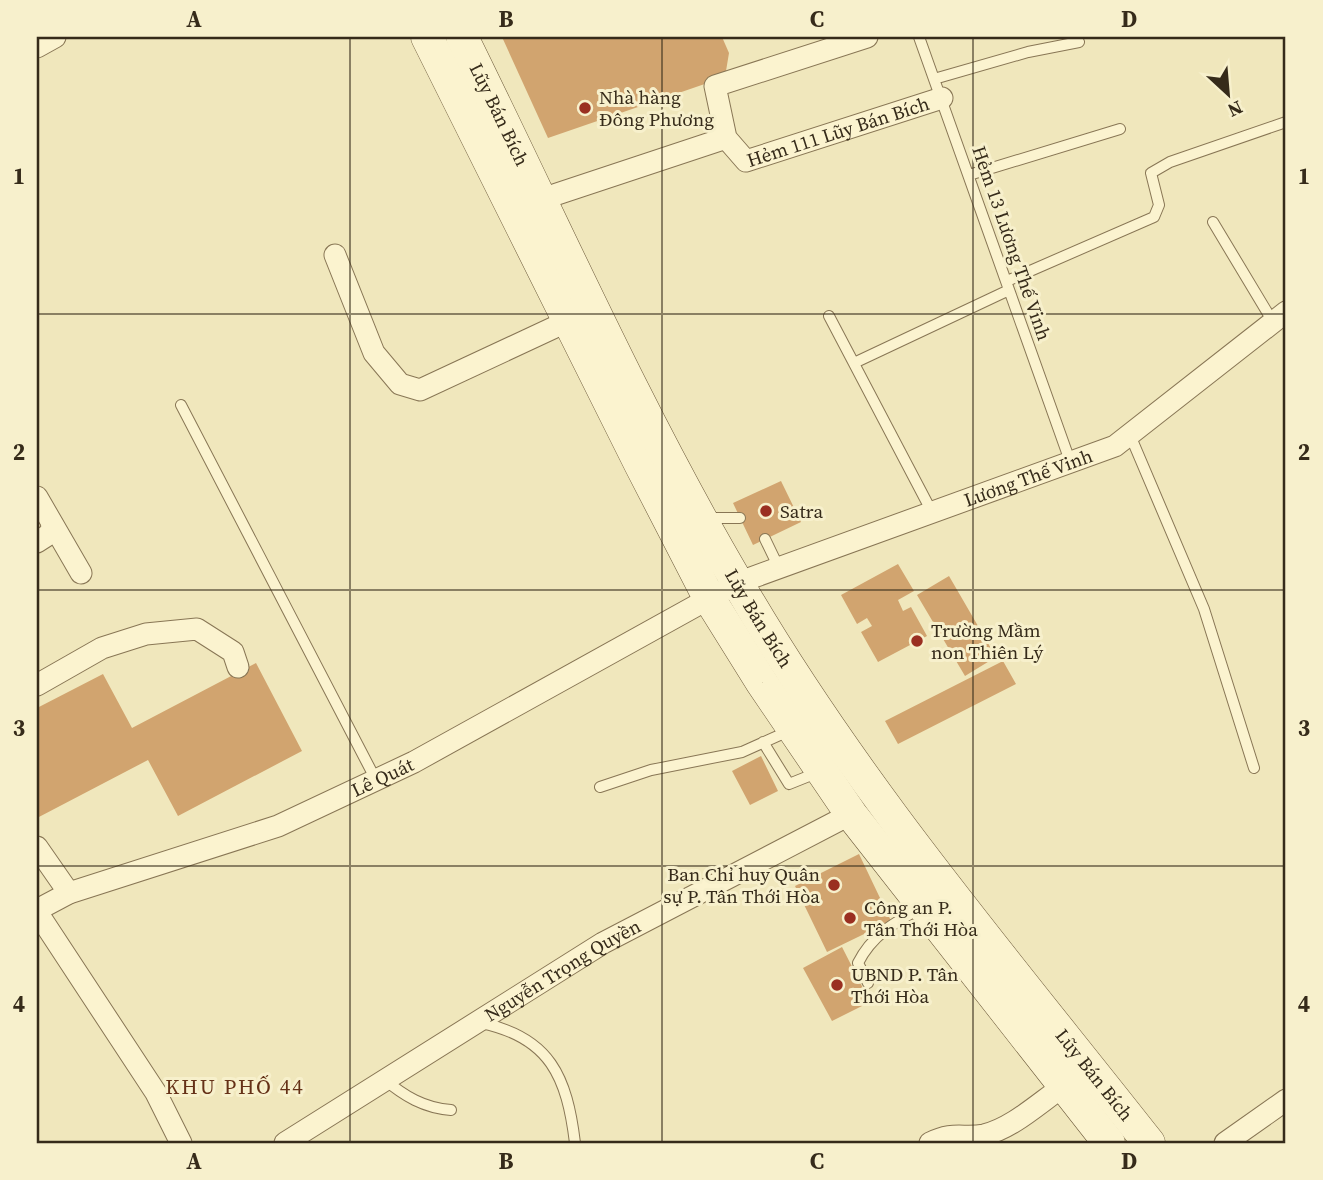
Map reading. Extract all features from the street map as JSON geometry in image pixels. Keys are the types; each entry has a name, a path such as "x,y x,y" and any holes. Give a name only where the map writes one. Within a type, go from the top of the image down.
{"main road":[{"name":"Lũy Bán Bích","path":"427,37 568,321 688,524 737,583 858,771 1149,1143"},
{"name":"Lũy Bán Bích","path":"462,37 631,383 688,524 709,598 851,814 1109,1143"}],"street":[{"path":"37,47 55,37"},
{"path":"726,138 715,86 867,37"},
{"name":"Hẻm 111 Lũy Bán Bích","path":"542,199 726,138 746,161 938,89"},
{"path":"335,255 374,353 400,384 420,390 568,321"},
{"name":"Lương Thế Vinh","path":"737,583 1115,446 1280,317"},
{"path":"37,497 82,573"},
{"path":"37,542 51,533 52,524"},
{"name":"Lê Quát","path":"37,911 69,893 278,826 376,780 737,583"},
{"path":"37,685 102,648 146,634 197,629 233,652 239,667"},
{"name":"Nguyễn Trọng Quyền","path":"285,1143 603,943 851,814"},
{"path":"37,848 69,893"},
{"path":"37,911 156,1093 181,1143"},
{"path":"930,1143 943,1136 982,1135 1003,1128 1064,1086"},
{"path":"1225,1143 1286,1100"}],"lane":[{"name":"Hẻm 13 Lương Thế Vinh","path":"919,37 1070,461"},
{"path":"938,89 1028,52 1079,42"},
{"path":"855,363 1154,217 1159,205 1151,173 1170,162 1286,122"},
{"path":"969,175 1120,129"},
{"path":"1213,222 1280,317"},
{"path":"829,316 933,514"},
{"path":"181,405 376,780"},
{"path":"1130,435 1204,609 1254,768"},
{"path":"688,524 740,518"},
{"path":"765,539 779,568"},
{"path":"600,787 651,770 714,760 794,729"},
{"path":"763,742 789,784 822,771"},
{"path":"868,983 858,963 867,946 889,926 923,907"},
{"path":"476,1022 506,1028 540,1048 565,1093 575,1143"},
{"path":"384,1079 404,1095 426,1106 451,1110"}],"building":[{"name":"Nhà hàng Đông Phương","path":"502,37 722,37 729,53 725,77 548,138"},
{"name":"Satra","path":"781,481 801,522 753,545 733,503"},
{"path":"898,564 914,591 898,600 903,611 911,607 927,636 878,662 861,632 872,626 867,618 857,624 841,595"},
{"path":"949,576 996,657 965,676 917,595"},
{"path":"1003,661 1016,684 898,744 885,721"},
{"path":"256,663 302,751 178,816 148,760 37,818 37,708 103,674 132,728"},
{"path":"761,756 778,791 750,805 732,771"},
{"path":"859,854 891,921 827,952 795,886"},
{"name":"UBND P. Tân Thới Hòa","path":"842,947 870,1002 832,1021 803,968"}],"place":[{"name":"Nhà hàng Đông Phương","path":"585,108"},
{"name":"Satra","path":"766,511"},
{"name":"Trường Mầm non Thiên Lý","path":"917,641"},
{"name":"Ban Chỉ huy Quân sự P. Tân Thới Hòa","path":"834,885"},
{"name":"Công an P. Tân Thới Hòa","path":"850,918"},
{"name":"UBND P. Tân Thới Hòa","path":"837,985"}],"district":[{"name":"KHU PHỐ 44","path":"235,1086"}]}
